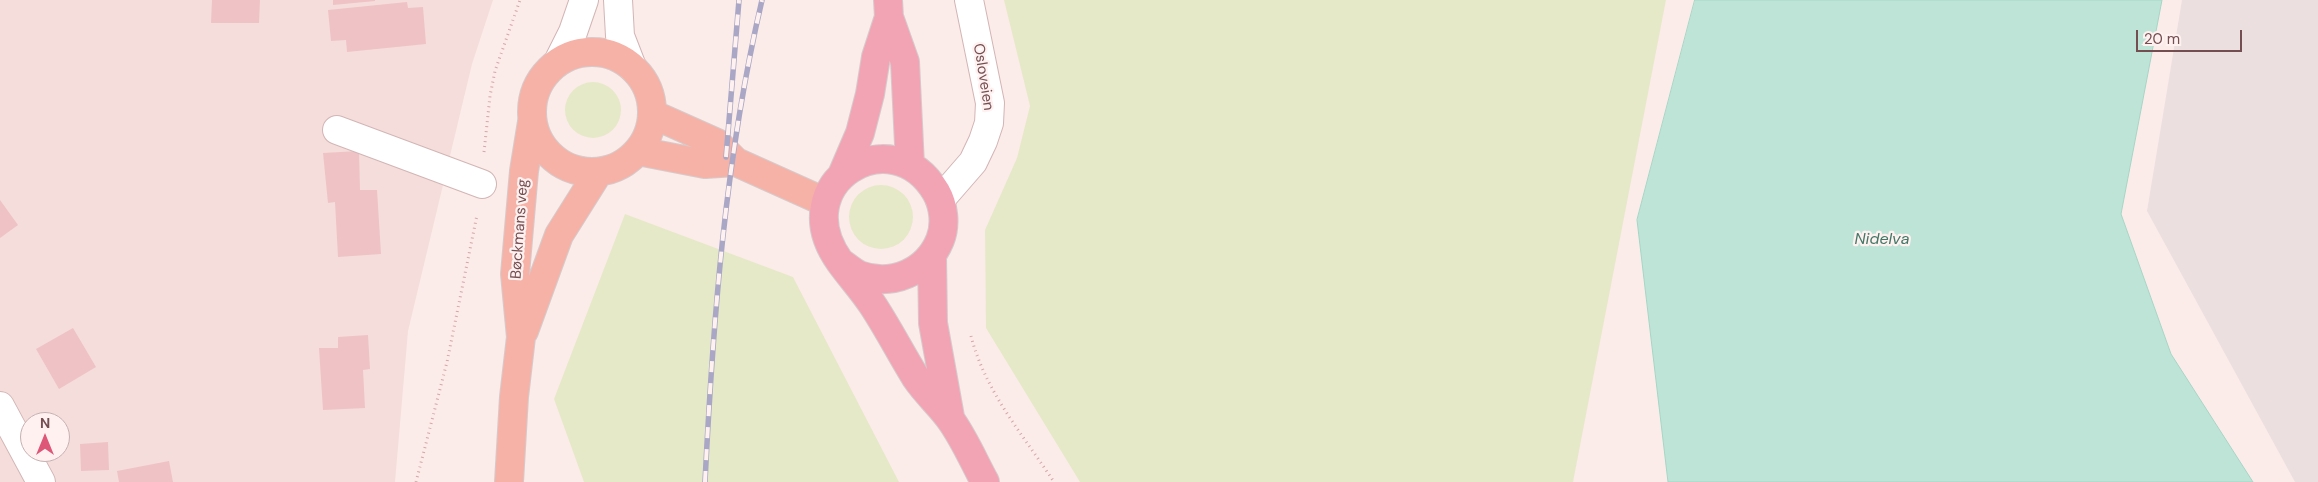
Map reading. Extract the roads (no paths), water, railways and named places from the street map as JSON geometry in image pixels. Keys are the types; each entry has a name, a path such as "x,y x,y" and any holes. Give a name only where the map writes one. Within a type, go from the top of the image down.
{"highway":[{"path":"889,9 905,62 910,165"},
{"path":"842,175 860,133 870,94 876,57 889,9"},
{"path":"840,262 858,274 879,280 900,277 918,269 932,255 941,238 944,219 940,200 929,180 910,165 888,159 871,160 856,165 842,175 831,187 825,202 823,224 828,245 840,262 872,303 917,380 951,420 985,482"},
{"path":"932,255 933,323 951,420"}],"main road":[{"path":"602,52 618,58 632,67 644,81 650,97 652,114 649,131 638,151 620,166 598,172 575,171 554,160 539,143 532,122 532,99 542,78 558,62 579,53 602,52"},
{"path":"652,114 716,143 736,162 825,202"},
{"name":"Bøckmans veg","path":"509,482 514,397 521,337 515,274 524,171 532,122"},
{"path":"638,151 705,164 736,162"},
{"name":"Bøckmans veg","path":"521,337 559,235 598,172"}],"street":[{"path":"558,62 573,32 584,0"},
{"path":"618,0 620,36 632,67"},
{"name":"Osloveien","path":"940,200 972,162 983,141 989,123 990,103 969,0"},
{"path":"337,130 482,184"},
{"path":"0,406 41,482"}],"water":[{"name":"Nidelva","path":"1695,0 2162,0 2121,214 2171,354 2253,482 1668,482 1637,220"}],"railway":[{"path":"726,157 739,0"},
{"path":"705,482 717,300 730,179 749,59 762,0"}]}
